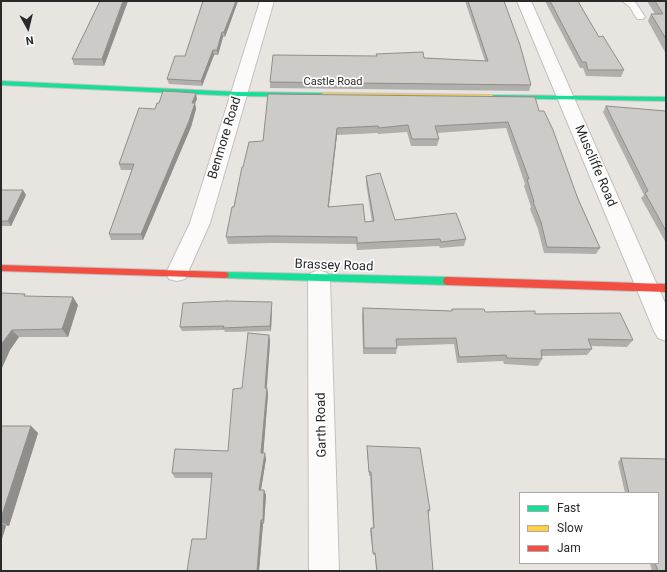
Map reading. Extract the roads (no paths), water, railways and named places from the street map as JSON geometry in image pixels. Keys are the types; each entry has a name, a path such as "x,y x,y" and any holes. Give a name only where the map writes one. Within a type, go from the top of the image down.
{"street":[{"name":"Benmore Road","path":"177,273 200,223 267,1"},
{"name":"Muscliffe Road","path":"524,1 566,99 657,288 666,331"},
{"name":"Castle Road","path":"1,83 238,94 666,99"},
{"name":"Brassey Road","path":"1,268 319,279 657,288"},
{"name":"Garth Road","path":"319,279 324,571"}],"lane":[{"path":"626,1 633,5 640,16"}]}
